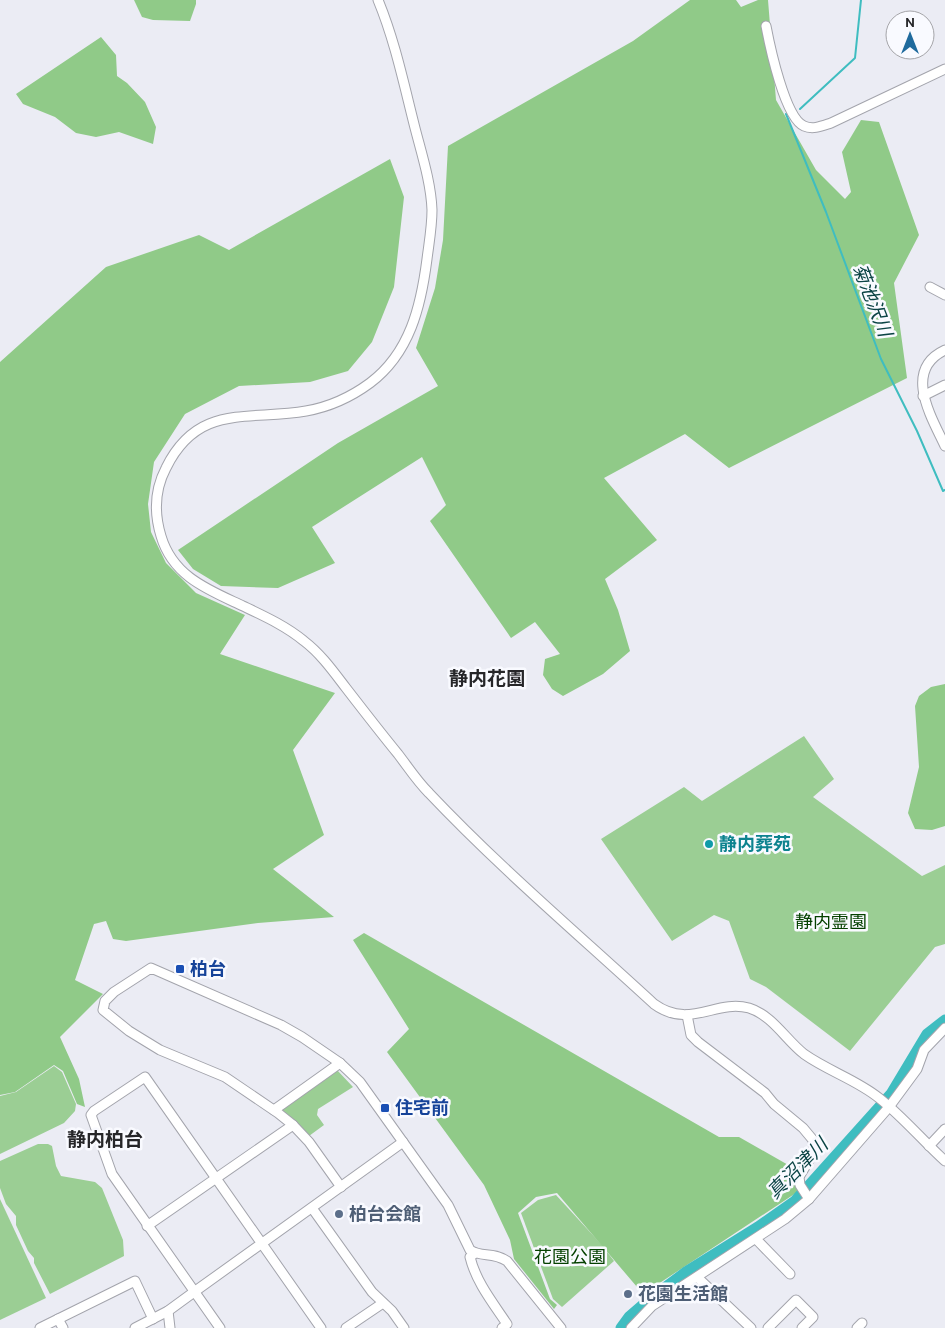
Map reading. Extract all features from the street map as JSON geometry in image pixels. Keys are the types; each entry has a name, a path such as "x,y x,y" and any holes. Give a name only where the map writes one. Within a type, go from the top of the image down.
{"street":[{"path":"378,0 400,68 431,196 432,221 424,284 412,327 404,344 383,371 372,382 348,396 324,407 308,410 236,416 219,420 206,426 184,441 166,467 159,488 157,512 161,536 172,560 194,582 287,628 315,650 426,790 465,829 654,1004 666,1012 687,1014 697,1014 731,1007 757,1011 765,1016 802,1052 817,1063 879,1097 945,1161"},
{"path":"766,26 771,53 792,113 799,123 813,129 831,123 945,69"},
{"path":"930,287 945,295"},
{"path":"945,350 927,366 923,382 923,396 941,429 945,446"},
{"path":"923,396 945,385"},
{"path":"341,1186 309,1142 293,1125 274,1110 225,1077 160,1050 129,1031 104,1010 105,1001 114,992 151,968 281,1025 340,1063 360,1082 448,1205 470,1250 475,1253 495,1255 507,1261 561,1328"},
{"path":"687,1014 691,1035 765,1093 774,1104 803,1128 812,1140 814,1149 799,1177 800,1185 808,1197"},
{"path":"631,1328 652,1306 785,1219 808,1197 888,1106 917,1069 924,1050 945,1028"},
{"path":"274,1110 340,1063"},
{"path":"220,1328 112,1174 91,1115 94,1111 145,1077 321,1328"},
{"path":"147,1226 293,1125"},
{"path":"929,1146 945,1129"},
{"path":"136,1328 168,1311 404,1142"},
{"path":"312,1208 372,1292 392,1311 404,1328"},
{"path":"756,1239 790,1274"},
{"path":"475,1253 470,1256 473,1268 507,1324 502,1328"},
{"path":"697,1276 750,1328"},
{"path":"40,1328 135,1281 153,1319"},
{"path":"768,1328 796,1300 813,1317 802,1328"},
{"path":"346,1328 383,1303"},
{"path":"168,1311 170,1328"},
{"path":"58,1319 63,1328"}],"green space":[{"path":"134,0 196,0 196,4 190,21 153,20 142,17"},
{"path":"690,0 736,0 741,7 758,0 768,0 776,100 816,170 845,199 851,192 842,152 861,120 879,122 919,235 894,283 907,378 729,468 685,434 604,478 657,540 605,579 618,610 630,651 603,674 563,696 552,689 543,675 545,659 560,654 535,622 511,638 430,521 446,505 422,457 312,527 335,563 278,588 221,586 193,569 178,550 338,443 438,386 416,348 435,288 443,240 448,146 633,41"},
{"path":"101,37 116,55 117,76 127,83 145,102 156,127 153,144 119,132 96,137 76,133 55,117 23,104 16,94"},
{"path":"390,159 404,197 394,287 372,342 348,371 310,382 239,386 185,414 154,462 148,504 151,532 166,563 196,593 245,615 220,654 335,693 293,750 324,835 273,869 334,917 258,923 126,941 113,939 106,921 94,924 75,980 103,994 60,1037 79,1079 85,1107 77,1104 63,1071 54,1065 15,1092 0,1095 0,362 106,267 199,235 229,250"},
{"path":"945,684 945,826 932,830 915,829 908,813 919,767 915,706 919,696 931,687"},
{"name":"静内霊園","path":"804,736 834,779 813,797 922,876 945,865 945,944 935,947 850,1051 766,987 750,979 729,921 714,915 672,941 601,839 684,787 702,801"},
{"path":"364,933 719,1137 739,1137 797,1170 799,1191 643,1294 557,1193 536,1197 518,1213 550,1299 557,1305 554,1309 514,1259 510,1240 484,1185 387,1052 409,1029 353,940"},
{"path":"54,1066 62,1072 76,1104 75,1111 64,1123 0,1154 0,1096 16,1092"},
{"path":"337,1070 353,1087 318,1109 317,1115 324,1125 309,1136 281,1110"},
{"path":"38,1144 52,1146 56,1166 61,1176 95,1182 102,1188 123,1240 124,1256 50,1294 34,1263 34,1258 28,1251 16,1225 16,1216 6,1204 0,1188 0,1161"},
{"name":"花園公園","path":"556,1195 614,1261 562,1307 553,1299 521,1213 538,1200"},
{"path":"0,1199 46,1298 0,1320"}],"waterway":[{"name":"菊池沢川","path":"800,109 855,58 861,0"},
{"name":"菊池沢川","path":"786,114 826,212 881,359 917,431 943,491 945,490"},
{"name":"真沼津川","path":"621,1328 629,1317 651,1298 686,1272 758,1227 795,1201 891,1094 927,1034 945,1020"}],"place":[{"name":"静内葬苑","path":"709,844"},
{"name":"柏台","path":"180,969"},
{"name":"住宅前","path":"385,1108"},
{"name":"柏台会館","path":"339,1214"},
{"name":"花園生活館","path":"628,1294"}],"district":[{"name":"静内花園","path":"487,678"},
{"name":"静内柏台","path":"105,1139"}]}
